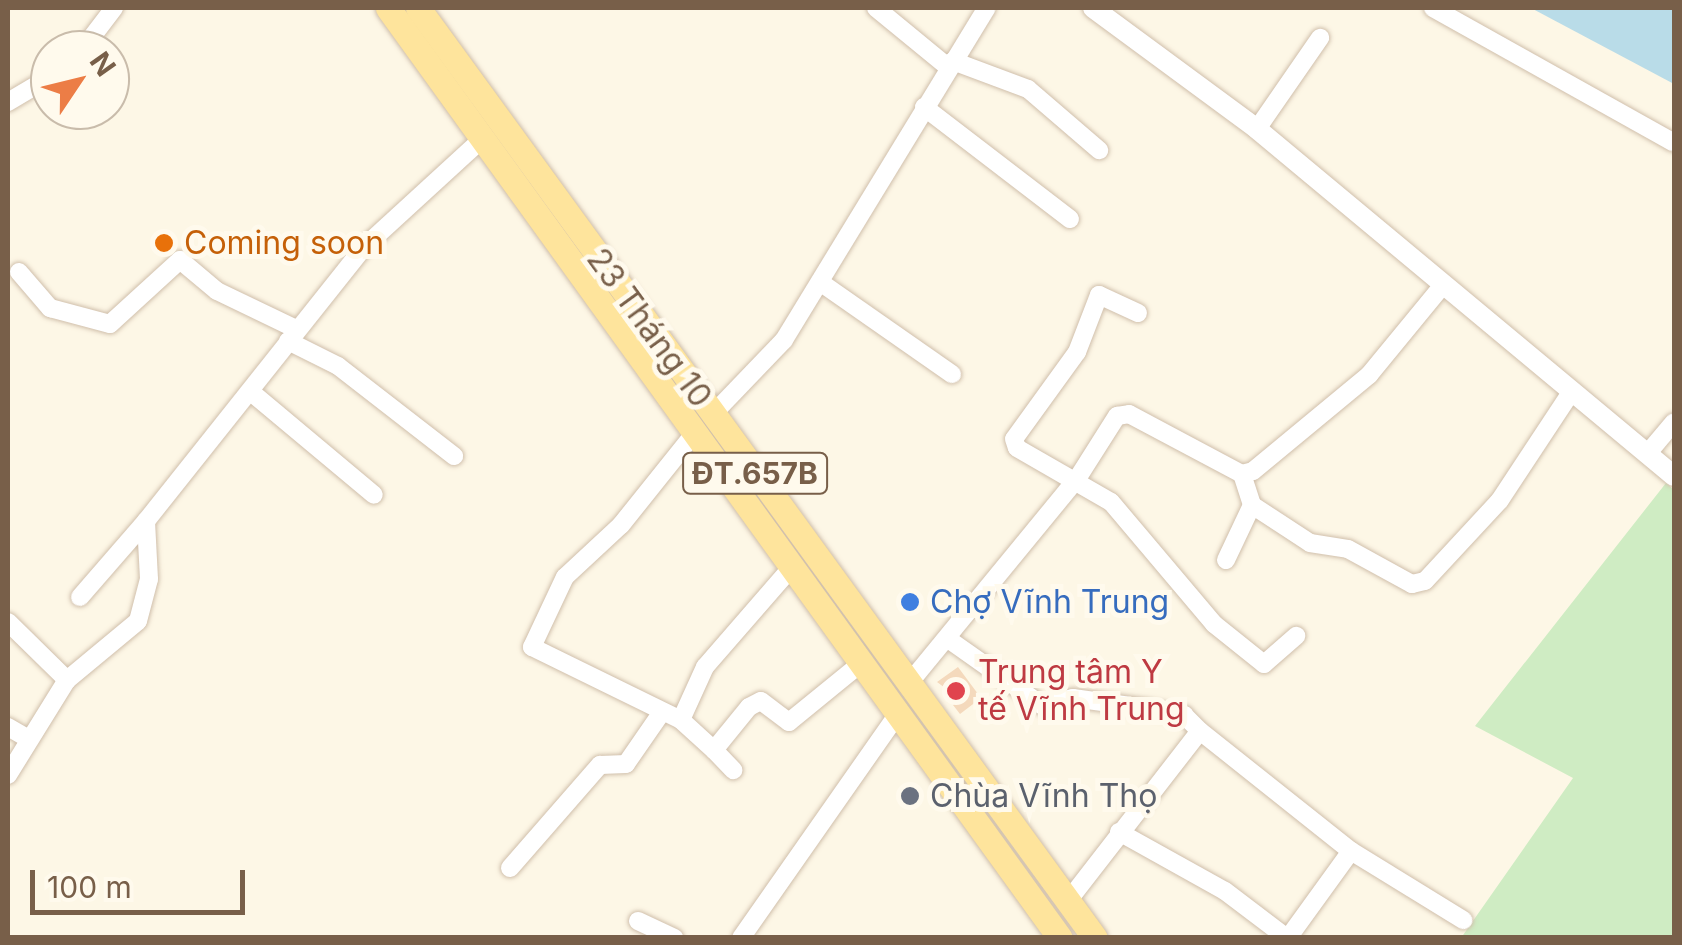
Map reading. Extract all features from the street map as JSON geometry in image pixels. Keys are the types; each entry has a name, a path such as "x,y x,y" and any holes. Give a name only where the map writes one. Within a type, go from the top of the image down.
{"main road":[{"name":"23 Tháng 10","path":"388,8 703,424 910,682 1095,938"},
{"name":"23 Tháng 10","path":"418,8 703,424 791,568 1060,938"},
{"path":"1016,878 1040,862"}],"street":[{"path":"97,30 114,8"},
{"path":"876,8 951,64 1028,89 1099,150"},
{"path":"733,770 680,720 532,648 565,578 622,525 703,424 784,340 924,106 988,8"},
{"path":"1093,8 1257,129 1570,394 1674,476"},
{"path":"1433,8 1673,142"},
{"path":"1257,129 1320,38"},
{"path":"8,102 30,89"},
{"path":"924,106 1070,219"},
{"path":"80,598 389,221 483,138"},
{"path":"19,272 50,308 110,324 180,260 217,292 338,366 454,456"},
{"path":"820,282 952,374"},
{"path":"1242,474 1282,452 1360,384 1443,285"},
{"path":"1138,312 1100,296 1077,352 1014,439 1028,457 1077,480 1135,524 1214,624 1264,664 1296,636"},
{"path":"251,392 374,495"},
{"path":"910,682 1077,480 1107,427 1129,414 1242,474 1252,505 1310,543 1348,550 1412,584 1425,581 1500,500 1570,394"},
{"path":"1648,453 1674,422"},
{"path":"1226,560 1252,505"},
{"path":"8,776 67,680 144,610 146,521"},
{"path":"680,720 705,668 791,568"},
{"path":"8,622 67,680"},
{"path":"948,639 1044,706 1073,698 1184,715 1351,852 1463,920"},
{"path":"714,750 749,707 761,701 789,722 860,664"},
{"path":"510,868 600,765 626,764 662,712"},
{"path":"742,938 897,715"},
{"path":"8,727 29,739"},
{"path":"1068,901 1200,731"},
{"path":"1119,832 1224,891 1287,938 1351,852"},
{"path":"638,921 674,938"}],"green space":[{"path":"1666,483 1674,490 1674,937 1461,938 1573,778 1475,726"}],"water":[{"path":"1531,8 1674,8 1674,84"}],"building":[{"path":"958,667 981,698 960,714 953,705 960,699 937,682"}],"place":[{"name":"Coming soon","path":"164,243"},
{"name":"Chợ Vĩnh Trung","path":"910,602"},
{"name":"Trung tâm Y tế Vĩnh Trung","path":"956,691"},
{"name":"Chùa Vĩnh Thọ","path":"910,796"}]}
